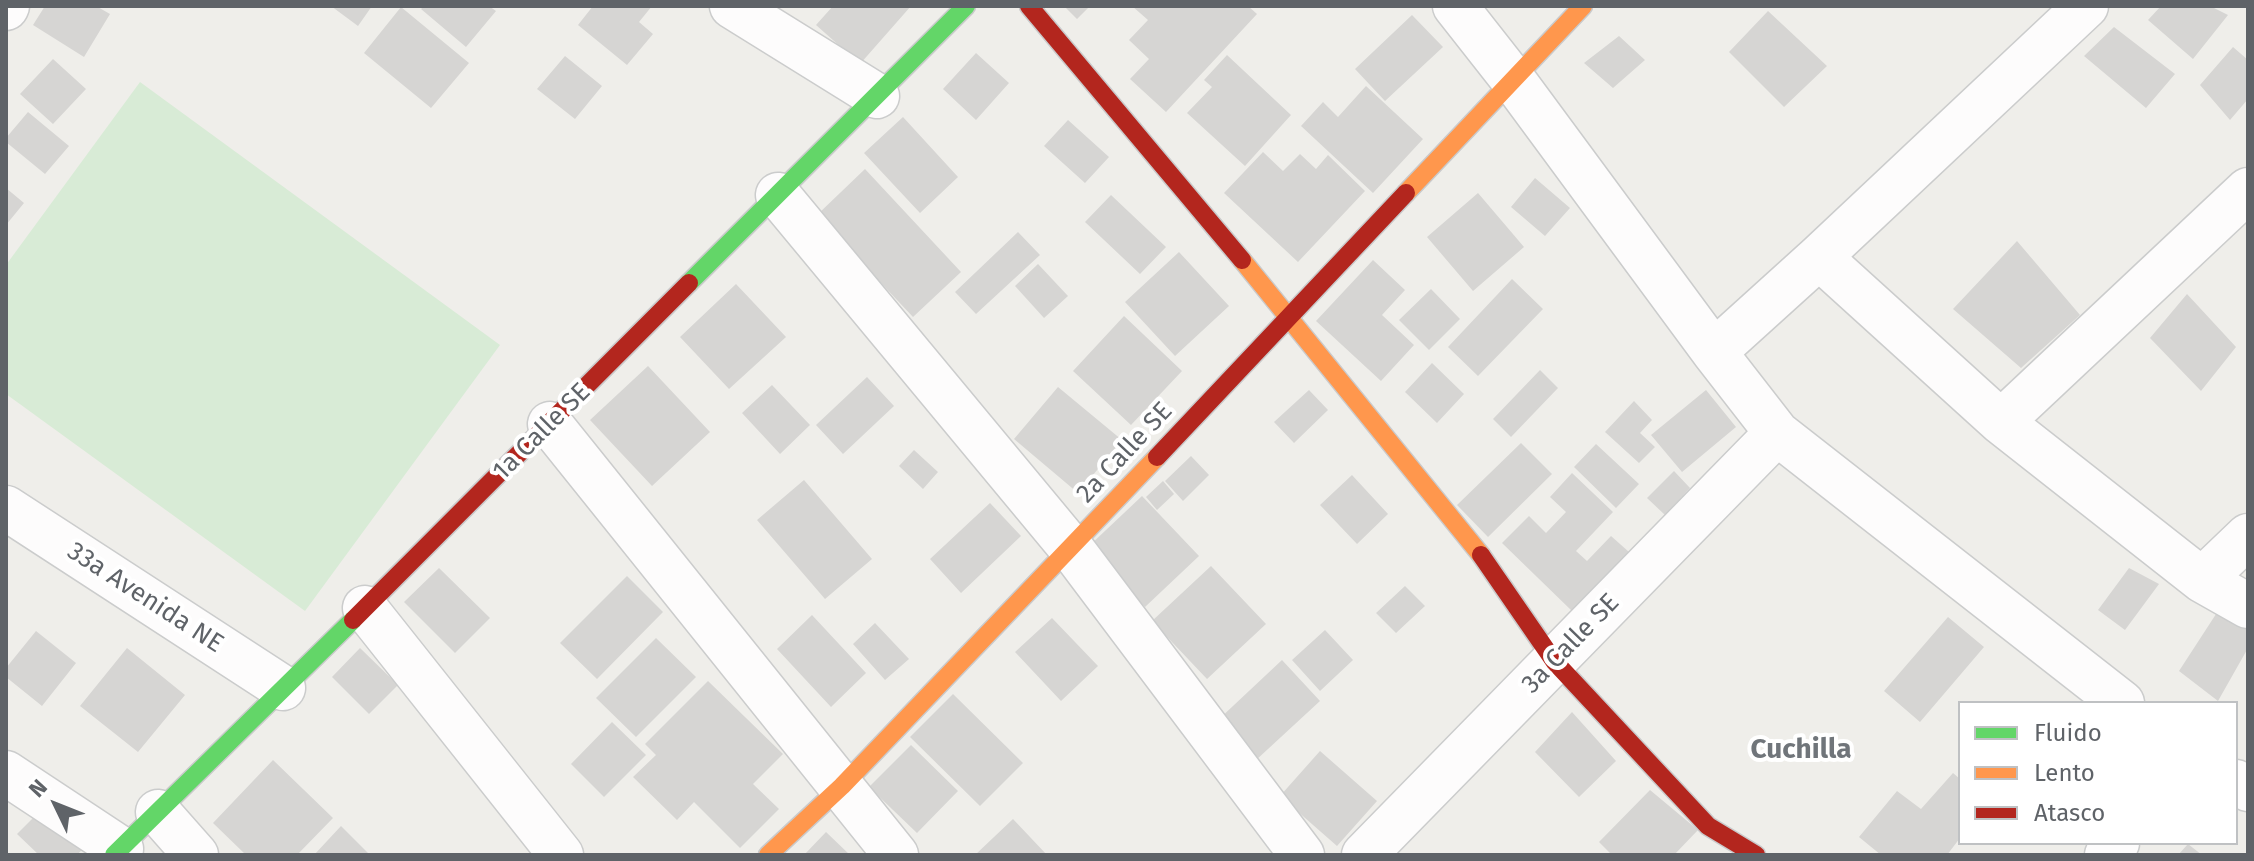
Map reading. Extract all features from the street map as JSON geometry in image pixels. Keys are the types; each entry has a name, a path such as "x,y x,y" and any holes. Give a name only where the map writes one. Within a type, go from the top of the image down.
{"street":[{"path":"732,6 877,96"},
{"name":"1a Calle SE","path":"117,852 550,424 966,6"},
{"path":"1029,6 1289,316 1483,558 1554,661 1708,826 1756,855"},
{"path":"1455,6 1777,433 2119,701"},
{"name":"2a Calle SE","path":"768,855 842,786 1071,548 1583,6"},
{"path":"1714,352 2086,6"},
{"path":"2001,422 2248,190"},
{"path":"778,195 1071,548 1302,855"},
{"path":"1819,257 2001,422 2202,580 2248,606"},
{"path":"550,424 896,855"},
{"name":"3a Calle SE","path":"1364,855 1777,433"},
{"name":"33a Avenida NE","path":"6,508 283,688"},
{"path":"2202,580 2248,536"},
{"path":"365,608 561,855"},
{"path":"6,773 117,852"},
{"path":"158,812 196,855"}],"green space":[{"path":"140,82 500,345 305,611 6,394 6,265"}],"building":[{"path":"45,6 96,6 110,14 84,57 33,25"},
{"path":"331,6 372,6 358,26"},
{"path":"424,6 489,6 496,11 466,47 421,9"},
{"path":"593,6 652,6 639,22 653,34 627,65 578,25"},
{"path":"833,6 911,6 860,64 816,25"},
{"path":"1064,6 1090,6 1077,19"},
{"path":"1132,6 1248,6 1257,14 1166,112 1130,79 1149,59 1129,40 1148,20"},
{"path":"2161,6 2210,6 2228,15 2193,59 2148,20"},
{"path":"401,7 469,63 431,108 364,53"},
{"path":"1768,11 1827,66 1784,107 1729,52"},
{"path":"1412,15 1443,47 1385,101 1355,69"},
{"path":"2114,27 2175,74 2146,108 2084,56"},
{"path":"1619,36 1645,60 1613,88 1584,63"},
{"path":"2233,47 2248,60 2248,99 2230,120 2200,85"},
{"path":"976,53 1009,83 976,120 943,89"},
{"path":"1227,55 1291,115 1245,166 1187,113 1212,87 1204,80"},
{"path":"565,56 602,86 575,119 537,89"},
{"path":"53,59 86,89 53,124 20,94"},
{"path":"1366,86 1423,139 1373,193 1301,126 1323,102 1338,117"},
{"path":"28,112 69,146 45,174 6,142"},
{"path":"903,117 958,177 920,213 864,153"},
{"path":"1068,120 1109,157 1085,183 1044,146"},
{"path":"1263,152 1283,171 1300,154 1316,169 1328,155 1365,191 1298,262 1224,193"},
{"path":"865,169 961,272 913,317 817,215"},
{"path":"1535,178 1570,208 1545,236 1511,207"},
{"path":"6,188 24,203 6,225"},
{"path":"1478,193 1524,247 1473,291 1427,237"},
{"path":"1111,195 1166,247 1140,274 1085,222"},
{"path":"1018,232 1040,255 976,314 955,292"},
{"path":"2017,241 2080,315 2021,368 1953,309"},
{"path":"1179,252 1229,306 1175,356 1125,302"},
{"path":"1373,260 1405,290 1382,315 1414,345 1381,381 1316,321"},
{"path":"1038,264 1068,296 1044,318 1015,286"},
{"path":"1512,279 1543,309 1478,376 1448,347"},
{"path":"736,284 786,337 729,389 680,337"},
{"path":"1431,289 1460,319 1429,350 1399,320"},
{"path":"2187,294 2236,347 2201,391 2150,338"},
{"path":"1124,316 1182,371 1131,425 1073,371"},
{"path":"1432,363 1464,394 1437,423 1405,392"},
{"path":"648,366 710,432 652,486 590,420"},
{"path":"1540,370 1558,388 1511,437 1493,419"},
{"path":"867,377 894,406 843,454 816,425"},
{"path":"772,385 810,425 780,454 742,413"},
{"path":"1058,387 1122,440 1078,493 1014,439"},
{"path":"1309,390 1328,410 1294,443 1274,422"},
{"path":"1706,390 1736,427 1682,472 1651,435"},
{"path":"1634,401 1652,420 1640,433 1655,447 1639,463 1605,432"},
{"path":"1521,443 1552,474 1488,537 1457,505"},
{"path":"1596,444 1639,484 1616,508 1574,467"},
{"path":"914,450 938,472 923,489 899,466"},
{"path":"1191,456 1209,475 1183,501 1165,481"},
{"path":"1674,471 1690,488 1665,515 1647,498"},
{"path":"1572,473 1613,512 1576,551 1587,561 1611,536 1629,552 1572,611 1502,543 1529,516 1546,533 1566,512 1550,497"},
{"path":"1352,475 1388,514 1357,544 1320,505"},
{"path":"804,480 872,559 825,599 757,520"},
{"path":"1163,481 1174,494 1157,510 1146,497"},
{"path":"1142,496 1199,556 1145,607 1088,547"},
{"path":"990,503 1021,536 961,593 930,559"},
{"path":"1211,566 1266,624 1207,679 1152,621"},
{"path":"439,568 490,618 455,653 404,602"},
{"path":"2129,568 2159,584 2125,630 2098,610"},
{"path":"627,576 663,612 597,679 560,643"},
{"path":"1405,586 1425,606 1396,633 1376,613"},
{"path":"2218,611 2248,630 2248,648 2218,701 2179,671"},
{"path":"812,615 866,673 831,707 777,649"},
{"path":"1948,617 1984,647 1920,722 1884,691"},
{"path":"1052,618 1098,666 1061,701 1015,652"},
{"path":"875,623 909,659 885,680 853,644"},
{"path":"1325,630 1353,660 1320,691 1292,660"},
{"path":"36,631 76,663 42,706 6,677 6,668"},
{"path":"656,638 696,677 636,737 596,698"},
{"path":"127,648 185,695 138,752 80,706"},
{"path":"360,648 398,685 369,714 332,677"},
{"path":"1282,660 1320,701 1255,761 1217,721"},
{"path":"708,681 783,754 753,784 779,809 740,848 694,802 677,820 633,777 656,755 645,744"},
{"path":"953,694 1023,763 980,806 910,737"},
{"path":"1572,712 1616,761 1579,797 1535,752"},
{"path":"612,722 646,755 604,797 571,764"},
{"path":"911,745 958,791 917,833 869,787"},
{"path":"1320,751 1377,801 1337,846 1280,796"},
{"path":"273,760 333,818 297,855 246,855 213,823"},
{"path":"1953,773 1958,777 1958,841 1947,855 1881,855 1859,837 1897,791 1921,809"},
{"path":"1650,790 1698,830 1674,855 1612,855 1599,842"},
{"path":"52,799 93,838 77,855 39,855 17,834"},
{"path":"1013,819 1047,855 975,855"},
{"path":"341,826 370,855 314,855"},
{"path":"826,832 850,855 804,855"},
{"path":"2189,845 2202,855 2178,855"}],"traffic: fast":[{"path":"689,283 966,6"},
{"path":"114,855 353,620"}],"traffic: slow":[{"path":"1406,193 1583,6"},
{"path":"1242,260 1481,555"},
{"path":"768,855 842,786 1157,457"}],"traffic: jam":[{"path":"1029,6 1242,260"},
{"path":"1157,457 1406,193"},
{"path":"353,620 689,283"},
{"path":"1481,555 1554,661 1708,826 1756,855"}],"district":[{"name":"Cuchilla","path":"1801,750"}]}
